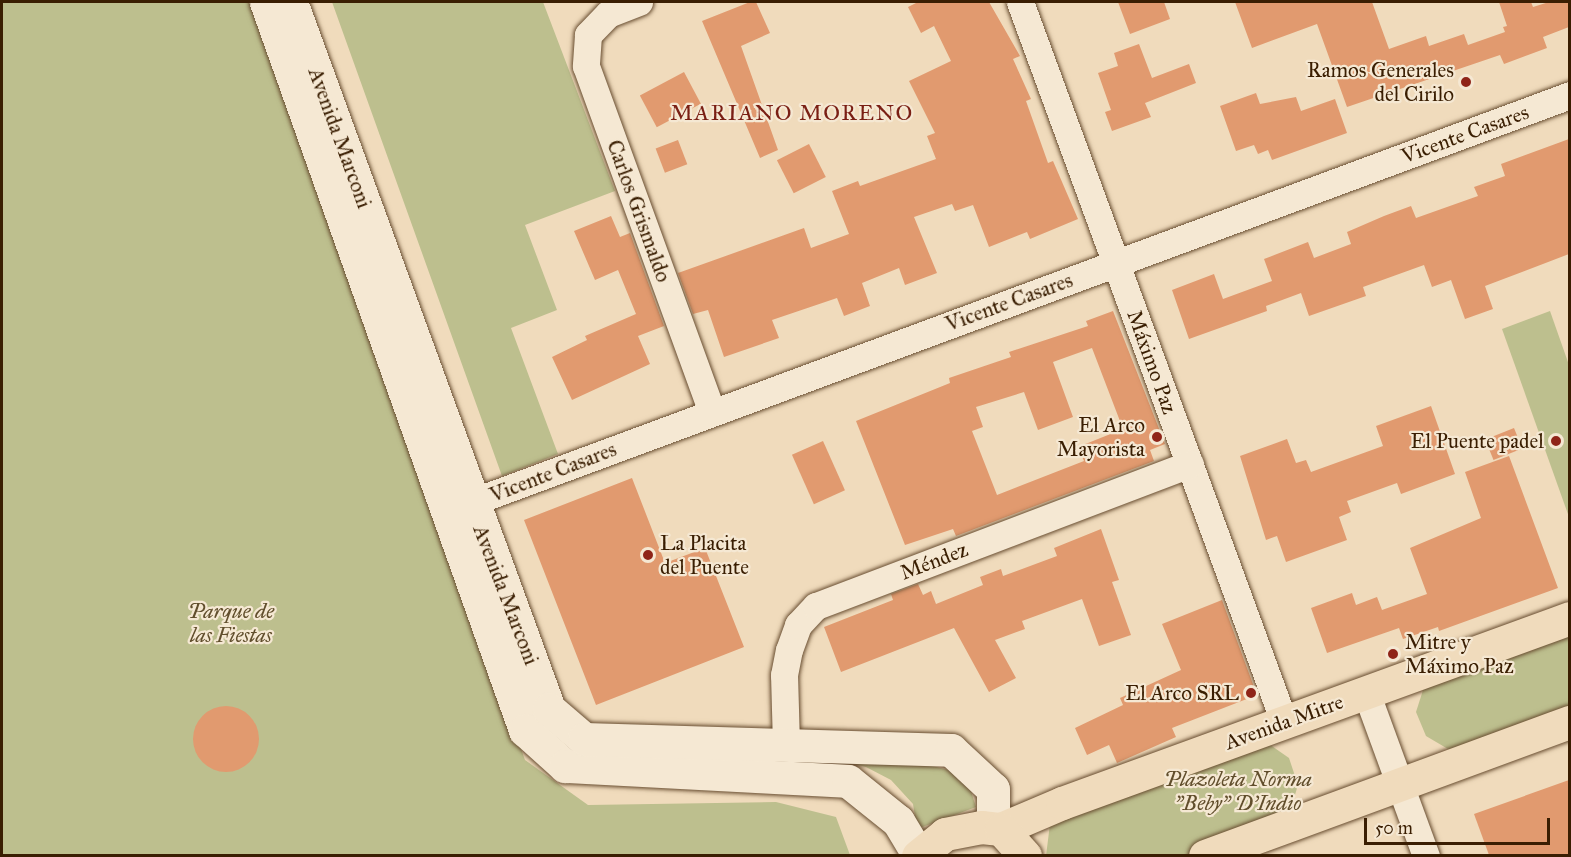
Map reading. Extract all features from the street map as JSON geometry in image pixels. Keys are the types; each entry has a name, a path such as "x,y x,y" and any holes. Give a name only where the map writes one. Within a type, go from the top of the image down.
{"main road":[{"name":"Avenida Marconi","path":"266,2 460,507 549,709 584,739 951,750 993,789 997,829"},
{"name":"Avenida Marconi","path":"291,2 460,507 525,730 566,766 848,781 898,821 918,855"},
{"name":"Avenida Mitre","path":"918,855 945,834 997,829 1569,618"},
{"path":"1205,855 1569,722"},
{"path":"997,829 1025,855"}],"street":[{"name":"Carlos Grismaldo","path":"639,2 608,14 588,35 586,66 712,412"},
{"name":"Máximo Paz","path":"1020,2 1284,722"},
{"name":"Vicente Casares","path":"460,507 1569,95"},
{"name":"Méndez","path":"786,745 784,675 787,658 798,625 816,606 1190,464"},
{"path":"1366,692 1426,855"}],"green space":[{"name":"Parque de las Fiestas","path":"2,2 256,2 525,760 588,805 776,802 836,817 850,855 2,855"},
{"path":"332,2 543,2 615,191 525,225 557,310 511,328 558,454 502,476"},
{"name":"El Puente padel","path":"1550,311 1569,365 1569,517 1502,329"},
{"path":"1569,628 1569,711 1462,749 1448,749 1426,736 1416,712 1424,687"},
{"name":"Plazoleta Norma \"Beby\" D'Indio","path":"1266,742 1289,758 1298,785 1290,811 1267,828 1189,855 1046,856 1050,824"},
{"path":"829,757 928,765 949,770 970,788 976,807 917,829 913,804 891,780 866,767"}],"building":[{"path":"750,2 756,2 770,33 741,46 778,150 760,158 702,21"},
{"path":"918,2 989,2 1020,56 1013,59 1031,99 1026,101 1048,163 1053,161 1078,219 1030,239 1027,232 989,247 973,205 955,211 952,204 914,217 937,273 905,285 899,268 862,283 870,306 844,316 837,298 772,320 779,338 724,357 708,310 693,314 678,273 804,228 811,248 849,234 832,191 858,181 860,186 936,159 927,136 935,133 909,81 951,61 934,26 921,33 908,7"},
{"path":"1118,2 1164,2 1170,19 1130,34"},
{"path":"1235,2 1372,2 1389,49 1426,36 1429,46 1464,34 1468,45 1505,32 1503,27 1507,26 1499,2 1531,2 1533,7 1549,2 1569,2 1569,27 1543,37 1547,48 1504,64 1500,55 1347,107 1317,24 1252,48"},
{"path":"1139,44 1152,78 1189,64 1196,83 1145,103 1151,117 1112,131 1105,112 1111,110 1098,73 1118,66 1114,53"},
{"path":"684,72 701,104 657,127 640,95"},
{"path":"1256,93 1260,104 1296,97 1301,111 1335,99 1347,133 1272,160 1268,150 1258,154 1254,145 1236,151 1220,106"},
{"path":"1569,139 1569,254 1485,286 1493,309 1465,319 1451,280 1432,287 1424,265 1363,287 1366,296 1309,316 1301,293 1266,306 1267,311 1189,339 1172,290 1214,274 1223,299 1272,281 1264,259 1308,242 1314,258 1351,244 1347,232 1384,216 1411,206 1416,218 1478,196 1474,187 1505,176 1501,164"},
{"path":"678,140 687,164 665,173 656,149"},
{"path":"809,144 826,177 794,193 777,160"},
{"path":"611,216 620,237 630,233 664,326 638,336 650,364 572,400 552,357 587,340 585,336 636,314 618,270 595,280 574,231"},
{"path":"1113,311 1165,444 1150,450 1154,461 956,536 953,529 905,545 856,421 950,383 949,378 1011,357 1009,352 1088,326 1086,321","holes":["1092,348 1123,429 1078,447 1084,461 997,495 972,431 983,427 976,407 1024,392 1038,430 1073,417 1053,362"]},
{"path":"1431,406 1455,474 1401,494 1397,483 1347,501 1351,512 1339,517 1347,540 1286,562 1277,536 1266,540 1240,456 1287,439 1296,463 1306,460 1311,472 1383,446 1376,426"},
{"path":"1514,428 1522,448 1493,460 1485,440"},
{"path":"823,441 845,490 814,504 792,455"},
{"path":"1509,456 1558,588 1439,631 1438,627 1403,639 1399,628 1327,653 1311,608 1352,593 1356,605 1377,597 1382,610 1427,594 1410,548 1481,518 1465,472"},
{"path":"632,478 665,563 705,548 744,647 596,705 524,520"},
{"path":"1101,529 1119,580 1112,582 1131,635 1099,646 1082,599 1022,621 1025,629 995,640 1016,678 989,692 954,628 841,672 824,627 893,600 891,594 918,584 923,595 931,591 936,604 983,585 980,577 1001,569 1003,576 1057,556 1054,548"},
{"path":"1222,600 1257,695 1172,728 1176,737 1117,763 1109,745 1087,755 1075,728 1123,705 1120,698 1181,670 1162,624"},
{"path":"226,706 239,709 249,716 256,726 259,739 256,752 249,762 239,769 226,772 213,769 203,762 196,752 193,739 196,726 203,716 213,709"},
{"path":"1569,780 1569,855 1489,855 1474,814"}],"place":[{"name":"Ramos Generales del Cirilo","path":"1466,82"},
{"name":"El Arco Mayorista","path":"1157,437"},
{"name":"El Puente padel","path":"1556,441"},
{"name":"La Placita del Puente","path":"648,555"},
{"name":"Mitre y Máximo Paz","path":"1393,654"},
{"name":"El Arco SRL","path":"1251,693"}],"district":[{"name":"MARIANO MORENO","path":"792,113"}]}
